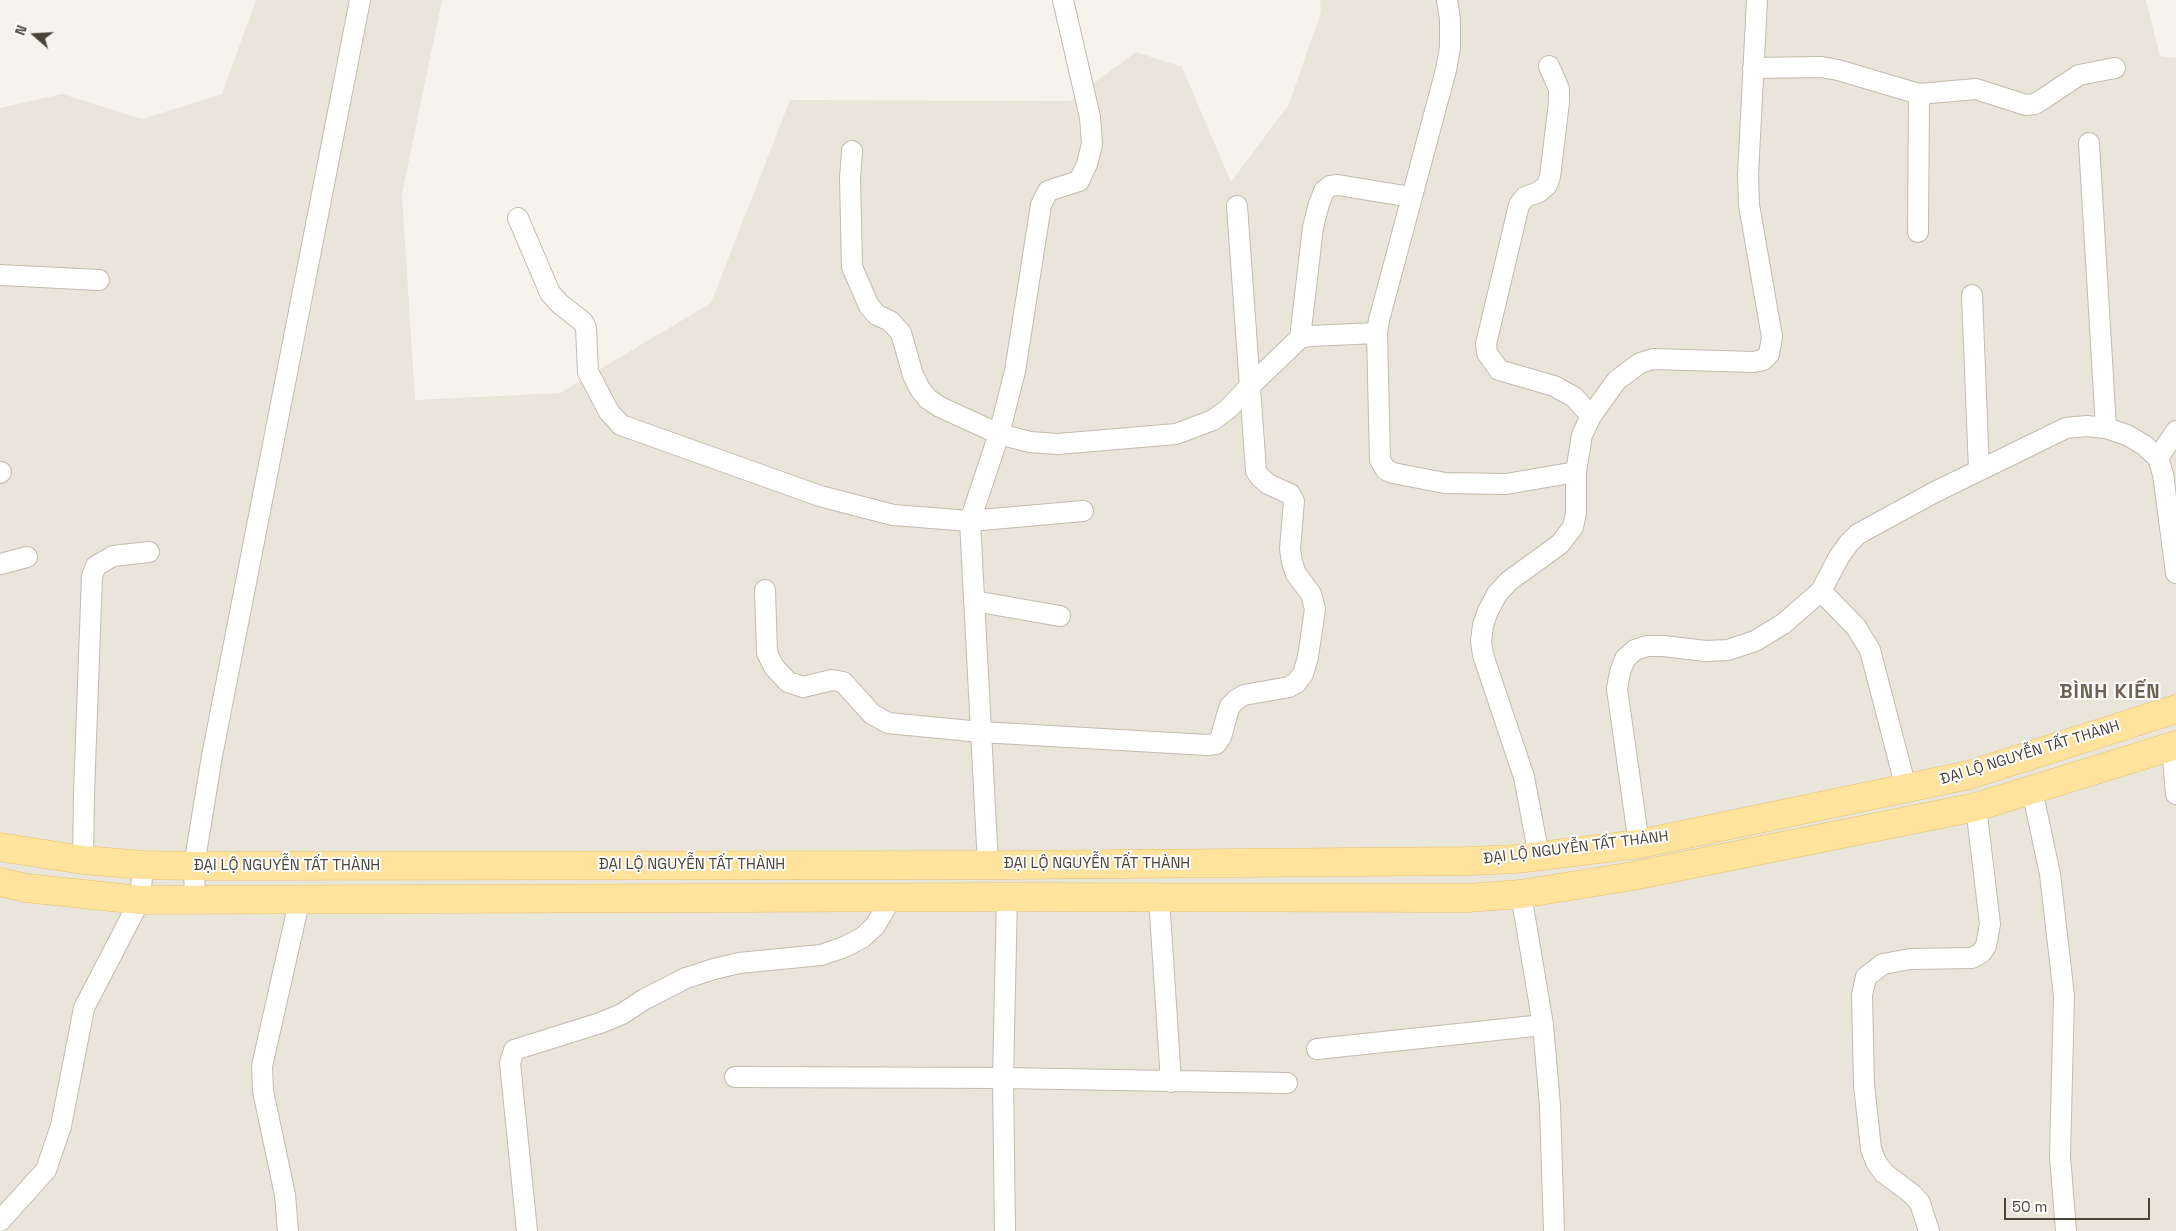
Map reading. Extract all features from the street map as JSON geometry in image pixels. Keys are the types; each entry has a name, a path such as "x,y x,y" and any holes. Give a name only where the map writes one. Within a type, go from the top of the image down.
{"main road":[{"name":"ĐẠI LỘ NGUYỄN TẤT THÀNH","path":"0,847 83,860 143,865 194,866 998,865 1459,861 1527,857 1639,844 1969,775 2176,708"},
{"path":"0,882 26,888 140,900 892,897 1467,898 1521,894 1633,876 1976,808 2174,746"},
{"path":"1521,894 1527,857"},
{"path":"998,865 1007,897"}],"street":[{"path":"195,899 194,866 212,756 360,0"},
{"path":"998,865 981,732 970,520 999,434 1015,371 1041,205 1048,191 1079,181 1087,164 1092,144 1090,117 1062,0"},
{"path":"1447,0 1450,19 1450,47 1446,70 1411,197 1377,333 1380,460 1386,470 1445,483 1479,484 1527,481 1576,472"},
{"path":"1527,857 1524,777 1490,679 1481,641 1488,611 1497,594 1509,580 1560,544 1573,527 1576,513 1576,472 1582,436 1591,416 1617,380 1640,363 1653,359 1754,362 1764,360 1769,354 1772,337 1750,205 1748,175 1757,0"},
{"path":"1549,66 1559,89 1550,177 1547,185 1540,192 1525,197 1519,205 1486,344 1487,353 1499,370 1554,386 1574,397 1591,416"},
{"path":"1753,68 1820,67 1838,70 1919,94 1976,90 2026,106 2043,100 2080,75 2115,68"},
{"path":"1918,232 1919,94"},
{"path":"2089,143 2106,428"},
{"path":"852,151 850,178 852,267 868,306 878,315 896,326 901,333 913,375 920,390 928,398 940,407 999,434 1030,442 1058,444 1176,434 1214,420 1228,409 1300,338 1377,333"},
{"path":"1300,338 1313,227 1318,204 1324,192 1330,186 1338,185 1411,197"},
{"path":"765,590 767,653 774,667 788,682 803,687 832,680 843,682 850,687 872,714 888,723 981,732 1216,744 1221,737 1230,706 1236,700 1244,695 1289,687 1296,683 1303,674 1308,657 1315,609 1311,594 1296,574 1292,562 1290,550 1294,501 1290,494 1268,484 1260,477 1256,470 1237,206"},
{"path":"518,218 550,293 560,304 583,322 586,328 588,372 609,412 621,425 820,496 893,515 970,520 1083,511"},
{"path":"0,275 99,280"},
{"path":"1972,295 1979,470"},
{"path":"1639,844 1618,688 1620,672 1625,659 1635,650 1647,646 1706,651 1728,650 1755,641 1783,624 1821,591 1848,543 1858,534 1933,493 2066,428 2087,426 2106,428 2126,435 2144,445 2158,458 2163,474 2176,573"},
{"path":"2158,458 2176,431"},
{"path":"83,860 92,576 96,566 102,560 113,556 149,552"},
{"path":"0,564 28,556"},
{"path":"1821,591 1856,627 1870,650 1906,788"},
{"path":"974,601 1060,616"},
{"path":"2174,746 2176,794"},
{"path":"2032,790 2050,874 2063,988 2064,1031 2060,1156 2066,1231"},
{"path":"1929,1231 1920,1203 1912,1194 1884,1173 1876,1162 1871,1150 1864,1085 1862,995 1866,977 1883,964 1910,959 1972,958 1981,953 1986,946 1990,924 1976,808"},
{"path":"0,1221 46,1170 61,1126 84,1008 140,900 143,865"},
{"path":"1521,894 1543,1025 1550,1106 1554,1231"},
{"path":"527,1231 510,1063 514,1050 615,1017 686,978 714,969 739,963 821,955 842,948 862,938 875,926 892,897"},
{"path":"1005,1231 1003,1078 1007,897"},
{"path":"1159,897 1171,1082"},
{"path":"288,1231 285,1195 263,1091 262,1066 300,898"},
{"path":"1317,1049 1543,1025"},
{"path":"735,1077 1003,1078 1287,1083"}],"shaded area":[{"path":"256,0 442,0 402,194 415,400 560,393 711,303 790,100 1070,101 1136,52 1182,67 1231,182 1289,104 1321,12 1320,0 2146,0 2160,56 2176,58 2176,1231 0,1231 0,108 62,94 142,119 222,94"}],"district":[{"name":"BÌNH KIẾN","path":"2110,693"}]}
